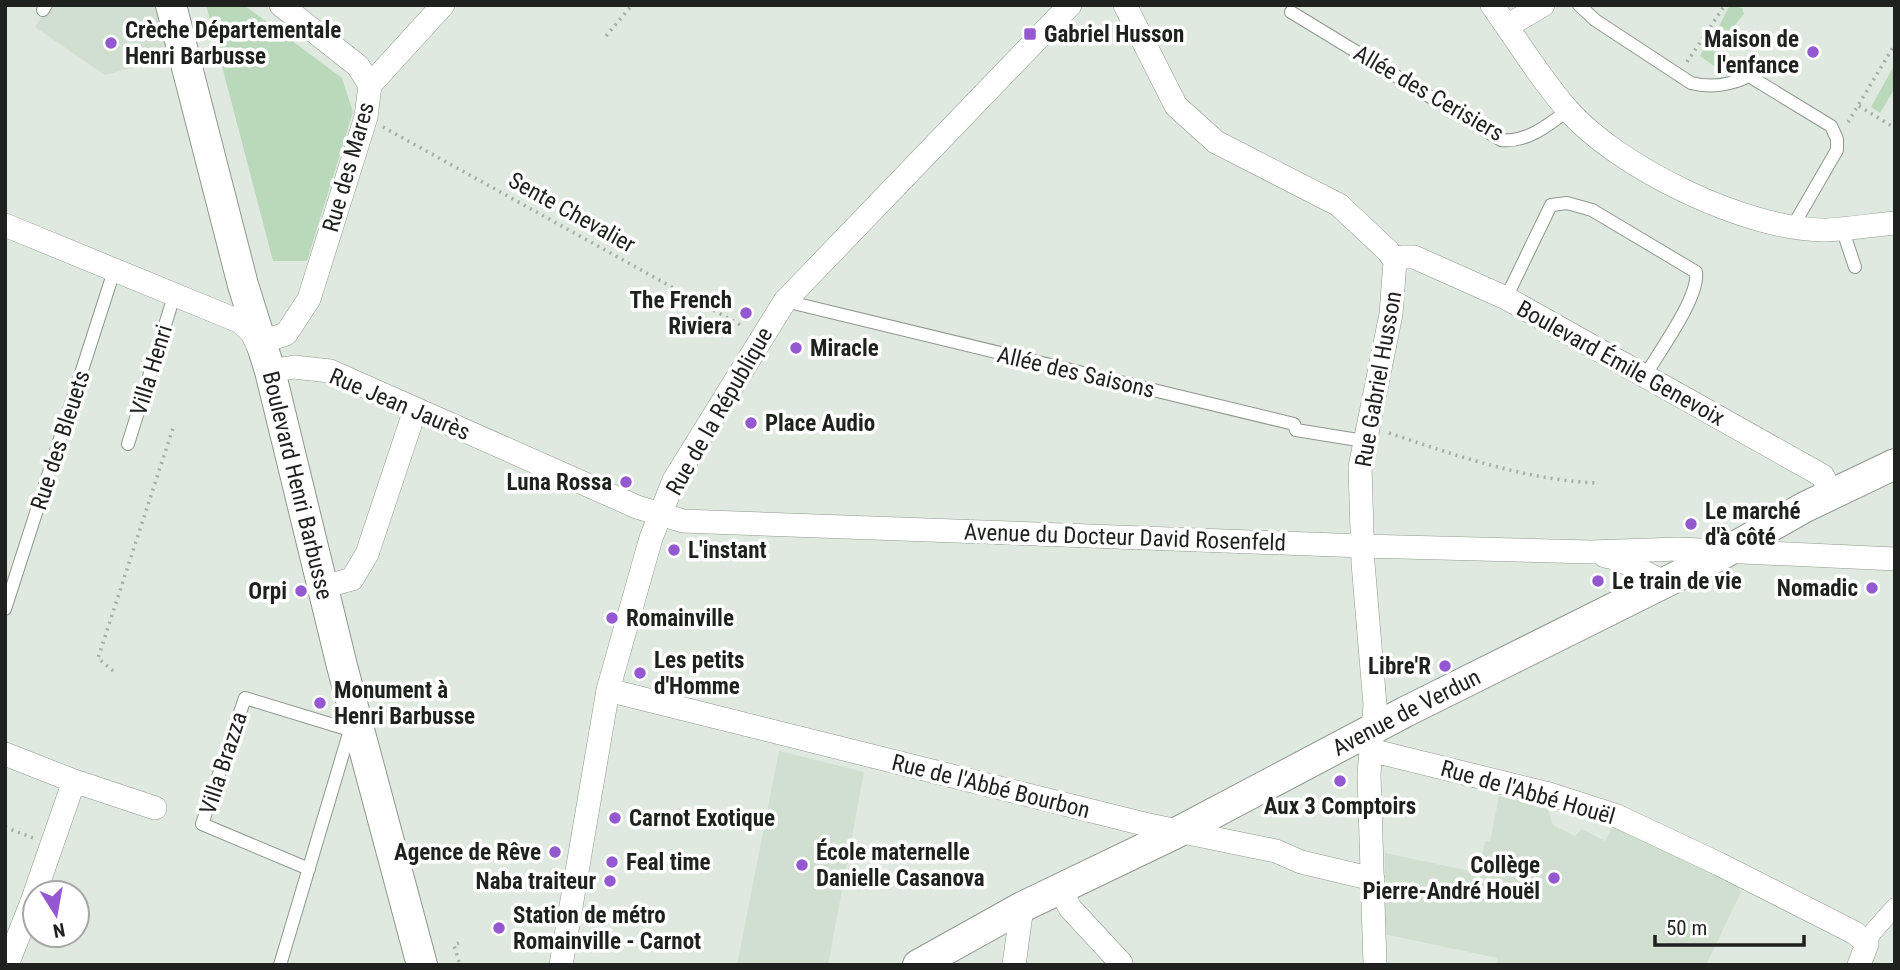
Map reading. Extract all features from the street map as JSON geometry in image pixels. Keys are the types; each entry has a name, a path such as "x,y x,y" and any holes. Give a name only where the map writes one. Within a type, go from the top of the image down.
{"street":[{"name":"Boulevard Henri Barbusse","path":"171,5 243,285 261,342 279,369 355,731 422,965"},
{"name":"Rue des Mares","path":"261,342 286,334 309,299 366,117 370,85 358,66 281,5"},
{"path":"370,85 443,5"},
{"name":"Rue de la République","path":"561,965 608,690 659,516 674,480 785,301 1070,5"},
{"name":"Rue Gabriel Husson","path":"1125,5 1176,106 1216,142 1339,205 1388,251 1395,261 1391,314 1360,467 1363,545 1376,705 1372,739 1375,965"},
{"path":"1492,5 1568,110 1627,160 1719,206 1793,226 1842,228 1895,223"},
{"path":"1507,26 1544,5"},
{"path":"6,229 241,322 279,369"},
{"name":"Boulevard Émile Genevoix","path":"1395,261 1403,257 1414,257 1506,298 1823,476 1831,496"},
{"name":"Rue Jean Jaurès","path":"279,369 330,371 659,516"},
{"path":"323,587 352,579 367,554 415,410"},
{"name":"Avenue de Verdun","path":"936,960 1022,907 1372,739 1724,553 1805,507 1895,464"},
{"name":"Avenue du Docteur David Rosenfeld","path":"659,516 683,521 1363,545 1591,552 1678,550 1895,559"},
{"name":"Avenue du Docteur David Rosenfeld","path":"1591,552 1619,559 1665,583"},
{"name":"Rue de l'Abbé Bourbon","path":"608,690 1179,831 1276,851 1301,862 1373,879"},
{"name":"Rue de l'Abbé Houël","path":"1372,739 1617,816 1855,933 1863,955"},
{"path":"5,754 155,808"},
{"path":"41,879 74,781"},
{"path":"1060,888 1070,908 1124,964"},
{"path":"1014,965 1022,907"},
{"path":"1863,955 1872,933 1895,907"},
{"path":"7,965 21,929"}],"lane":[{"path":"1578,5 1595,20 1678,75 1703,86 1736,82 1749,76 1831,126 1837,139 1837,150 1793,226"},
{"name":"Allée des Cerisiers","path":"1291,12 1502,140 1515,141 1546,126 1568,110"},
{"path":"1506,298 1551,205 1567,203 1592,209 1696,272 1697,280 1692,295 1645,376"},
{"path":"1842,228 1855,267"},
{"name":"Rue des Bleuets","path":"5,610 114,271"},
{"name":"Villa Henri","path":"128,444 174,296"},
{"name":"Allée des Saisons","path":"785,301 1294,424 1296,430 1366,433"},
{"name":"Villa Brazza","path":"309,869 202,824 245,698 355,731"},
{"path":"280,965 355,731"}],"path":[{"path":"606,36 632,5"},
{"path":"1678,75 1725,5"},
{"path":"1831,126 1837,116 1849,123 1895,44"},
{"path":"1859,106 1895,128"},
{"name":"Sente Chevalier","path":"366,117 761,336"},
{"path":"113,671 98,658 173,428"},
{"path":"1366,433 1553,481 1598,483"},
{"path":"5,827 54,846"},
{"path":"459,943 454,945 460,965"}],"shaded area":[{"name":"Crèche Départementale Henri Barbusse","path":"50,5 155,5 169,58 105,75 35,27"},
{"name":"École maternelle Danielle Casanova","path":"779,751 864,772 828,965 737,965"},
{"name":"Collège Pierre-André Houël","path":"1499,796 1547,807 1553,825 1575,836 1582,829 1605,841 1613,826 1620,830 1622,828 1735,884 1741,892 1706,965 1496,965 1497,958 1384,934 1385,853 1479,873 1485,841 1490,842"}],"green space":[{"path":"206,5 244,5 342,78 353,112 307,261 273,261"},
{"path":"1730,5 1742,8 1744,14 1728,33 1719,26"},
{"path":"1707,42 1713,44 1711,49 1734,64 1728,76 1700,56"},
{"path":"1895,64 1895,88 1880,113 1871,107"}],"place":[{"name":"Gabriel Husson","path":"1030,34"},
{"name":"Crèche Départementale Henri Barbusse","path":"111,43"},
{"name":"Maison de l'enfance","path":"1813,52"},
{"name":"The French Riviera","path":"746,313"},
{"name":"Miracle","path":"796,348"},
{"name":"Place Audio","path":"751,423"},
{"name":"Luna Rossa","path":"626,482"},
{"name":"Le marché d'à côté","path":"1691,524"},
{"name":"L'instant","path":"674,550"},
{"name":"Le train de vie","path":"1598,581"},
{"name":"Nomadic","path":"1872,588"},
{"name":"Orpi","path":"301,591"},
{"name":"Romainville","path":"612,618"},
{"name":"Libre'R","path":"1445,666"},
{"name":"Les petits d'Homme","path":"640,673"},
{"name":"Monument à Henri Barbusse","path":"320,703"},
{"name":"Aux 3 Comptoirs","path":"1340,781"},
{"name":"Carnot Exotique","path":"615,818"},
{"name":"Agence de Rêve","path":"555,852"},
{"name":"Feal time","path":"612,862"},
{"name":"École maternelle Danielle Casanova","path":"802,865"},
{"name":"Collège Pierre-André Houël","path":"1554,878"},
{"name":"Naba traiteur","path":"610,881"},
{"name":"Station de métro Romainville - Carnot","path":"499,928"}]}
